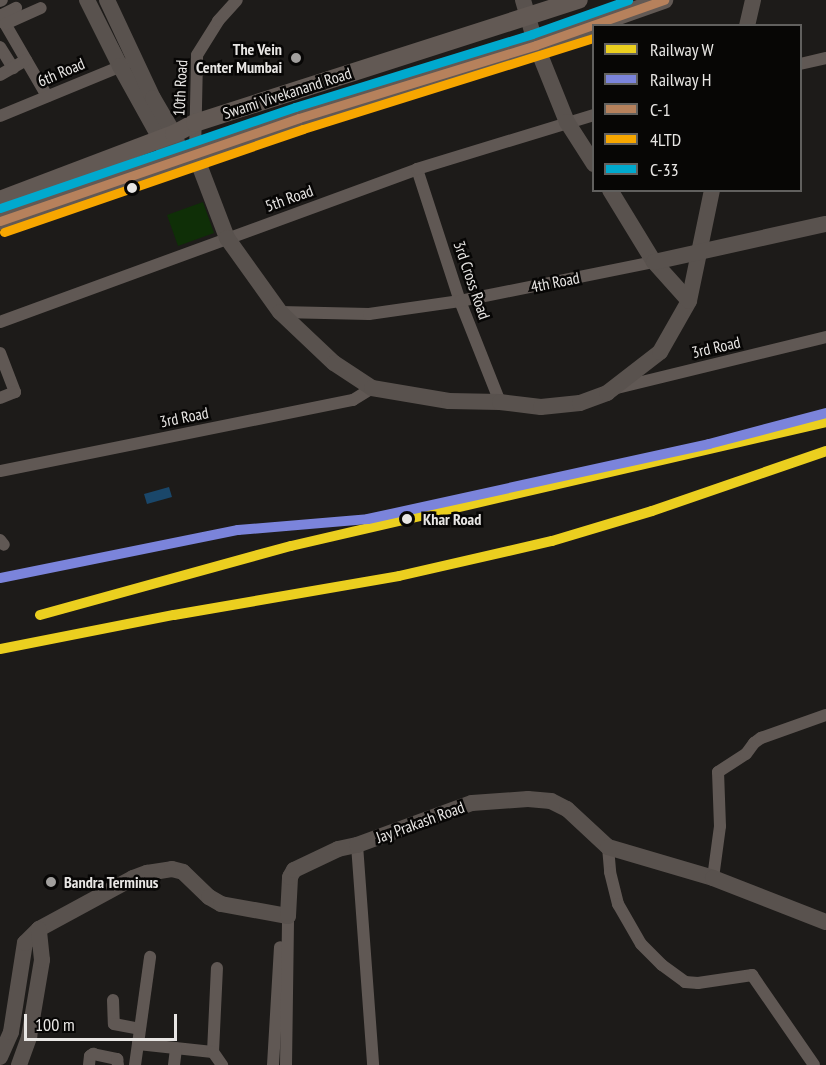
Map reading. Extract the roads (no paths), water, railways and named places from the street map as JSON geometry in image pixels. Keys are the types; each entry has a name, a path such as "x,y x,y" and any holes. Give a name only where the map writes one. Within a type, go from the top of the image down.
{"main road":[{"name":"Swami Vivekanand Road","path":"0,200 167,137 195,123 525,8 579,0"},
{"name":"Swami Vivekanand Road","path":"596,24 664,0"},
{"name":"Swami Vivekanand Road","path":"1,218 299,118 536,45 592,25"}],"street":[{"path":"87,0 120,66 182,159 227,238 280,312 334,363 372,388 449,401 500,402 541,407 580,403 613,389 660,352 688,301 712,192"},
{"path":"107,0 136,60 167,137"},
{"name":"10th Road","path":"182,159 195,123 196,55 218,21 237,0"},
{"path":"747,24 753,0"},
{"path":"41,8 19,10 3,24 47,96"},
{"path":"525,8 536,45 567,122 592,161"},
{"path":"0,47 13,68"},
{"path":"802,64 826,58"},
{"path":"0,75 26,60"},
{"name":"6th Road","path":"0,116 136,60"},
{"name":"5th Road","path":"0,322 417,168 592,116"},
{"name":"3rd Cross Road","path":"417,168 460,301 500,402"},
{"path":"611,192 654,262 688,301"},
{"name":"4th Road","path":"280,312 369,314 460,301 826,224"},
{"name":"3rd Road","path":"613,389 826,338"},
{"path":"0,353 15,391 0,398"},
{"name":"3rd Road","path":"0,471 353,400 372,388"},
{"path":"713,878 720,826 718,772 746,754 761,738 826,715"},
{"name":"Jay Prakash Road","path":"286,1065 284,922 290,877 294,870 338,849 357,845 472,803 528,799 551,801 567,809 608,847 713,878 826,922"},
{"path":"357,845 373,1065"},
{"path":"608,847 610,872 618,904 641,944 662,965 686,982 698,983 752,975 814,1065"},
{"path":"0,1057 11,1032 25,943 39,929 133,879 161,870 183,872 209,897 221,904 284,922 273,1065"},
{"path":"20,1065 29,1037 42,960 39,929"},
{"path":"135,1065 150,957"},
{"path":"218,968 213,1052 222,1065"},
{"path":"113,1000 114,1024 140,1029"},
{"path":"138,1044 213,1052"},
{"path":"174,1065 176,1048"},
{"path":"89,1065 90,1056 93,1054 117,1059 118,1065"}],"water":[{"path":"169,487 172,497 147,504 144,494"}],"rail line":[{"name":"H","path":"0,578 238,530 368,519 709,444 826,413"},
{"name":"W","path":"40,615 291,546 826,422"},
{"name":"W","path":"0,649 174,615 399,576 552,541 652,511 826,451"}],"place":[{"name":"The Vein Center Mumbai","path":"296,58"},
{"name":"Khar Road","path":"407,519"},
{"name":"Bandra Terminus","path":"51,882"}]}
